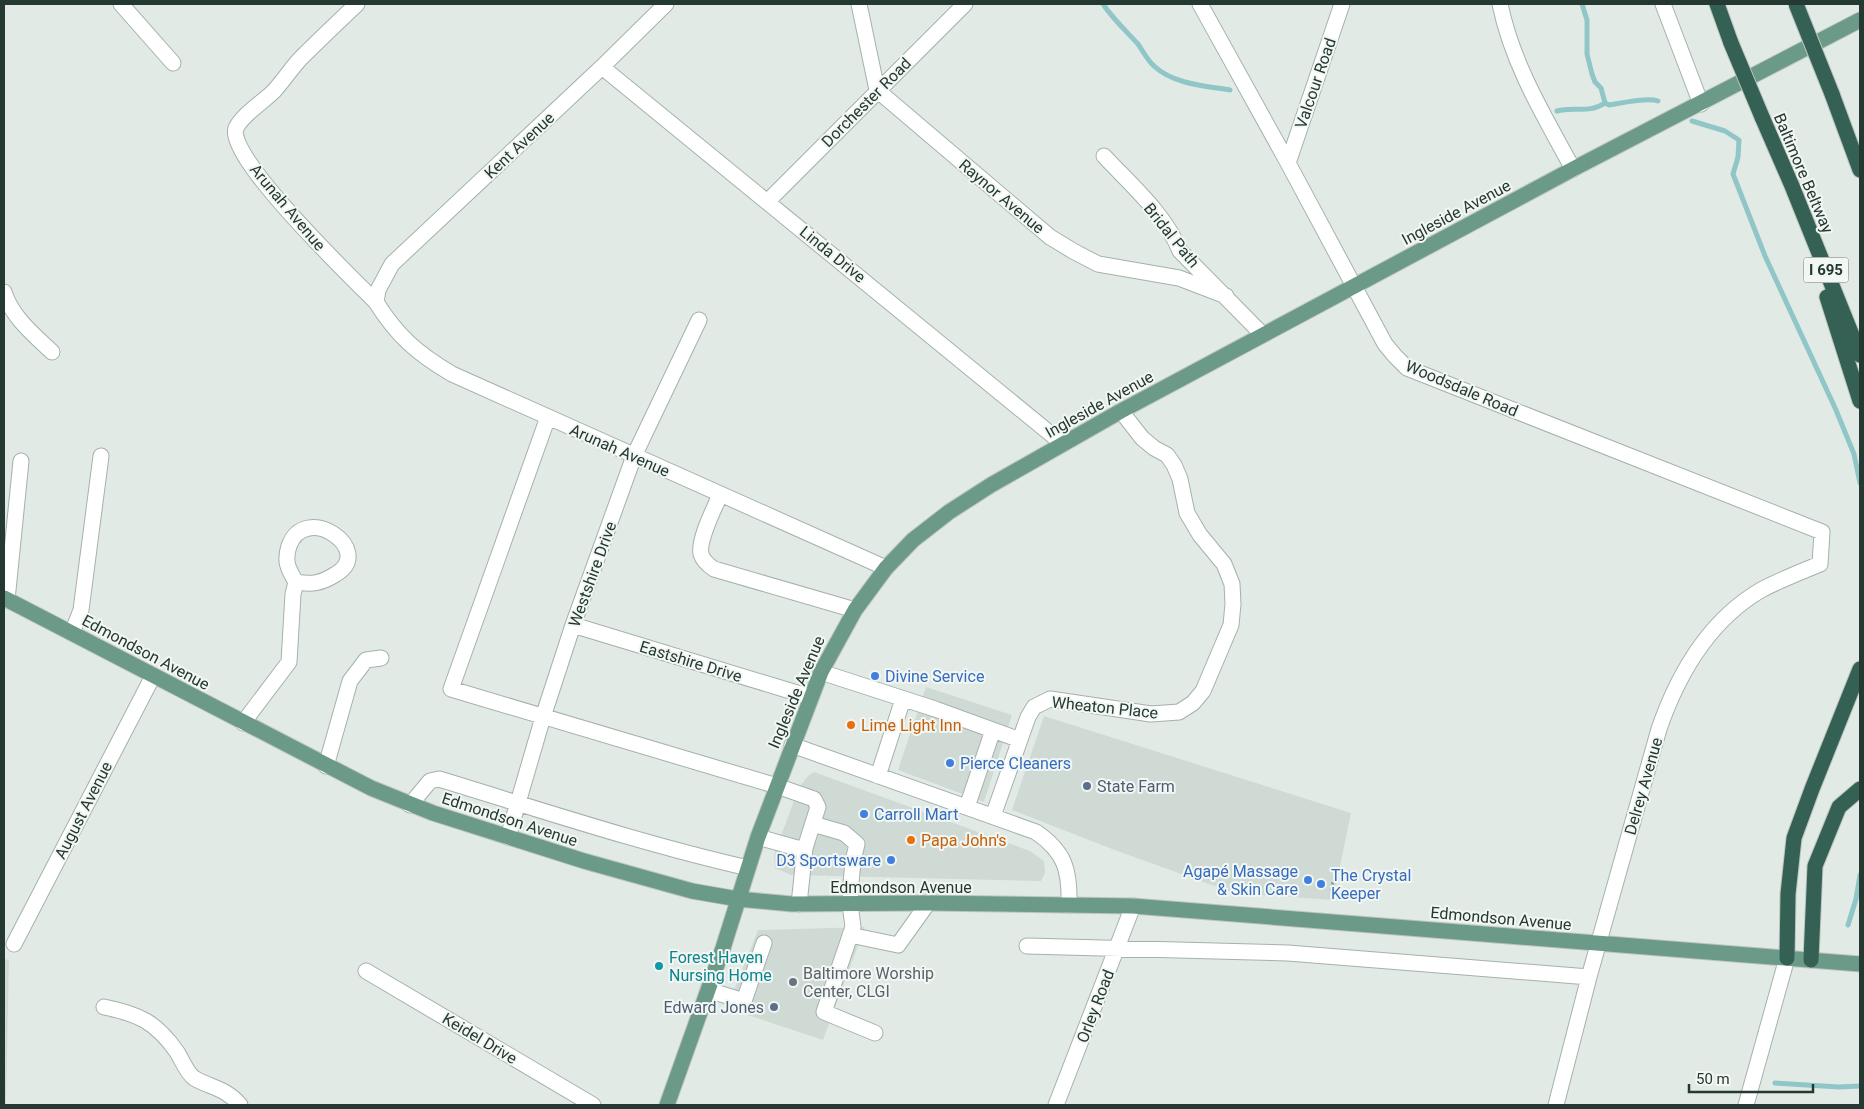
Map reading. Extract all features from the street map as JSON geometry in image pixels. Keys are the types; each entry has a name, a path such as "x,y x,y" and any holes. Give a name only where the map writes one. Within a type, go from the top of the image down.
{"highway":[{"name":"Baltimore Beltway","path":"1717,4 1731,43 1792,186 1860,355"},
{"path":"1796,4 1860,170"},
{"path":"1852,149 1860,165"},
{"path":"1792,186 1860,401"},
{"path":"1786,958 1788,894 1794,838 1860,670"},
{"path":"1811,960 1815,866 1839,806 1860,789"}],"main road":[{"name":"Ingleside Avenue","path":"667,1105 708,990 758,837 820,672 855,610 886,568 913,540 949,512 991,485 1121,411 1573,169 1860,20"},
{"name":"Edmondson Avenue","path":"6,599 326,766 410,805 584,861 692,892 738,899 799,904 928,903 1133,906 1860,964"}],"street":[{"path":"121,4 173,62"},
{"name":"Arunah Avenue","path":"357,4 299,60 274,90 242,119 236,128 235,136 258,176 306,231 377,296 398,333 424,357 460,378 886,568"},
{"name":"Kent Avenue","path":"377,296 392,264 602,67 666,4"},
{"path":"859,4 877,90"},
{"name":"Dorchester Road","path":"768,201 965,4"},
{"name":"Woodsdale Road","path":"1200,4 1355,285 1385,344 1407,368 1822,532"},
{"name":"Valcour Road","path":"1288,163 1342,4"},
{"path":"1500,4 1514,50 1531,92 1573,169"},
{"path":"1663,4 1701,104"},
{"name":"Linda Drive","path":"602,67 1063,444"},
{"name":"Raynor Avenue","path":"877,90 1050,237 1073,251 1098,264 1178,278 1226,296"},
{"name":"Bridal Path","path":"1104,156 1164,221 1174,236 1180,250 1262,335"},
{"path":"4,292 6,299 22,325 52,352"},
{"name":"Westshire Drive","path":"508,837 543,717 573,625 634,456 700,320"},
{"name":"Wheaton Place","path":"993,816 1028,717 1034,707 1050,699 1151,714 1180,712 1193,703 1203,691 1231,625 1232,584 1224,564 1200,535 1187,513 1180,479 1174,465 1167,455 1154,448 1142,438 1121,411"},
{"path":"548,417 451,689 777,786 814,799 818,807 805,848 799,904"},
{"path":"72,633 80,610 101,456"},
{"path":"6,599 21,461"},
{"path":"720,495 702,542 701,554 705,563 714,569 855,610"},
{"name":"Delrey Avenue","path":"1556,1105 1589,977 1669,698 1681,675 1699,648 1739,606 1760,591 1820,564 1822,532"},
{"path":"243,723 289,662 293,594 296,582"},
{"name":"Eastshire Drive","path":"573,625 810,697"},
{"path":"326,766 350,681 366,660 381,658"},
{"path":"820,672 1020,740"},
{"name":"August Avenue","path":"14,944 153,676"},
{"path":"878,776 904,699"},
{"path":"967,807 993,730"},
{"path":"792,746 1036,832 1048,840 1059,852 1070,881 1069,904"},
{"path":"410,805 430,780 438,779 696,856 748,868"},
{"path":"813,824 844,833 858,844 853,861 850,904 853,927 824,1012 875,1033"},
{"path":"758,837 797,848 805,848"},
{"path":"850,935 898,945 928,903"},
{"name":"Orley Road","path":"1061,1104 1133,906"},
{"path":"708,990 744,1001 764,942"},
{"path":"1027,946 1288,952 1589,977"},
{"path":"1746,1105 1786,958"},
{"name":"Keidel Drive","path":"366,971 593,1105"},
{"path":"104,1007 125,1012 151,1023 165,1037 193,1077 227,1092 240,1105"}],"path":[{"path":"1331,891 1333,881"}],"shaded area":[{"path":"926,687 1012,715 984,802 898,770"},
{"path":"1044,716 1351,813 1333,900 1234,893 1112,849 1012,810"},
{"path":"814,772 1030,851 1044,861 1045,873 1041,881 791,875 775,868 774,855 799,787"},
{"path":"865,927 823,1040 727,1008 758,930"},
{"path":"4,959 9,960 6,1105 4,1105"}],"waterway":[{"path":"1103,4 1115,20 1138,44 1149,61 1162,72 1170,77 1190,83 1230,90"},
{"path":"1582,4 1587,20 1587,54 1592,74 1595,82 1601,88 1605,103"},
{"path":"1605,103 1609,105 1641,100 1658,101"},
{"path":"1557,111 1587,109 1605,103"},
{"path":"1692,121 1725,131 1739,140 1738,157 1733,174 1765,256 1836,410 1854,454 1860,483"},
{"path":"1848,925 1856,899 1860,875"},
{"path":"1775,1083 1839,1087 1860,1086"}],"place":[{"name":"Divine Service","path":"875,676"},
{"name":"Lime Light Inn","path":"851,725"},
{"name":"Pierce Cleaners","path":"950,763"},
{"name":"State Farm","path":"1087,786"},
{"name":"Carroll Mart","path":"864,814"},
{"name":"Papa John's","path":"911,840"},
{"name":"D3 Sportsware","path":"891,860"},
{"name":"Agapé Massage & Skin Care","path":"1308,880"},
{"name":"The Crystal Keeper","path":"1321,884"},
{"name":"Forest Haven Nursing Home","path":"659,966"},
{"name":"Baltimore Worship Center, CLGI","path":"793,982"},
{"name":"Edward Jones","path":"774,1007"}]}
